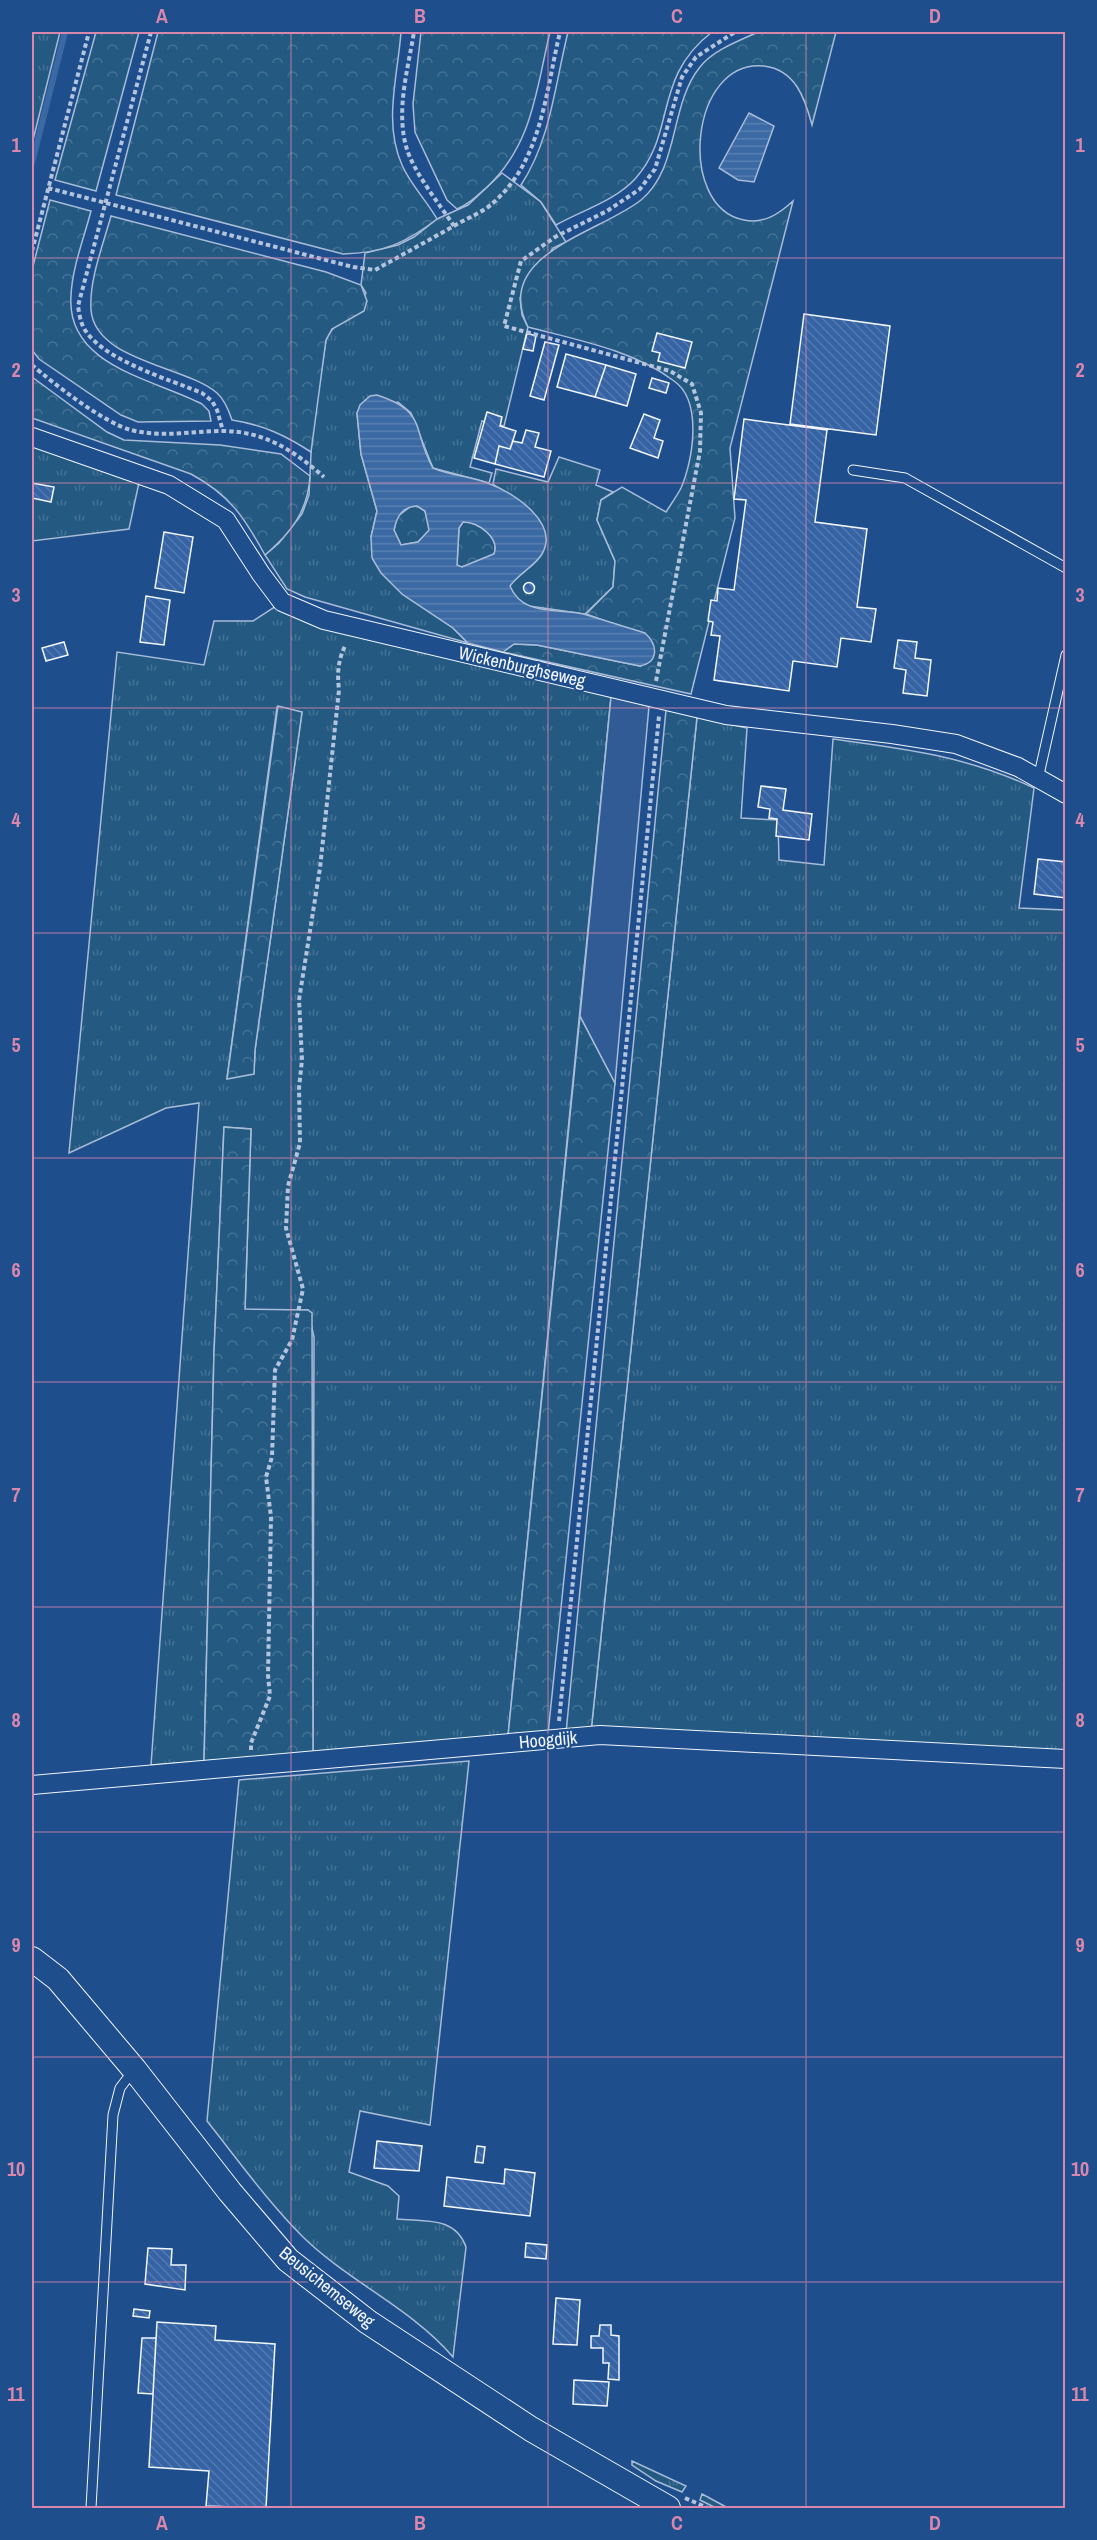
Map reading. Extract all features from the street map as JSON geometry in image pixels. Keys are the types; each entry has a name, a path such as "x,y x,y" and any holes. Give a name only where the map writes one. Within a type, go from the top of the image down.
{"street":[{"name":"Wickenburghseweg","path":"32,437 169,485 226,520 282,602 324,620 726,715 892,734 956,744 1018,767 1065,794"},
{"name":"Hoogdijk","path":"32,1785 557,1741 600,1735 1065,1759"},
{"name":"Beusichemseweg","path":"32,1959 58,1979 134,2069 230,2192 288,2260 377,2329 531,2429 672,2501"}],"lane":[{"path":"853,470 905,478 1065,568"},
{"path":"1038,779 1065,655"},
{"path":"91,2508 112,2115 120,2088 134,2069"}],"path":[{"path":"32,251 88,32"},
{"path":"151,32 78,306 82,326 95,341 112,354 207,397 217,410 223,431"},
{"path":"414,32 402,107 406,147 428,187 454,226"},
{"path":"48,188 353,267 375,270 493,204 520,175 533,146 560,32"},
{"path":"557,1741 656,699 700,450 701,413 692,384 670,371 504,326 522,261 555,237 607,211 640,189 655,169 682,77 696,57 735,32"},
{"path":"32,365 90,408 129,430 171,436 223,431 252,434 294,451 324,477"},
{"path":"252,1766 251,1743 270,1696 268,1675 271,1517 266,1477 272,1457 275,1370 292,1340 303,1289 286,1228 288,1186 300,1143 299,1089 302,1060 298,1000 320,868 339,690 337,674 340,657 347,642 349,626"},
{"path":"672,2501 708,2508"}],"green space":[{"path":"32,32 60,32 32,144"},
{"path":"96,32 139,32 96,191 55,180"},
{"path":"158,32 401,32 393,99 393,133 396,149 405,172 437,219 393,245 382,249 343,254 116,195"},
{"path":"421,32 550,32 536,95 514,153 487,187 457,209 447,200 415,132 413,104"},
{"path":"568,32 712,32 693,50 681,68 672,87 656,143 648,161 635,179 608,199 556,225 541,202 521,185 546,130"},
{"path":"758,32 836,32 812,125 797,87 784,73 764,66 739,70 720,85 707,108 701,135 701,163 708,189 722,209 744,220 758,221 777,214 793,201 730,448 735,518 691,694 503,652 514,644 537,645 640,666 605,621 586,614 613,587 615,561 597,520 601,500 622,487 666,512 681,488 689,463 693,432 689,402 683,390 674,381 641,361 604,347 528,327 521,302 524,281 537,263 555,248 641,200 653,187 662,171 669,154 683,99 700,67 719,51"},
{"path":"502,173 541,202 566,242 553,248 520,298 522,315 528,327 504,426 482,421 470,467 492,473 489,483 433,468 411,413 398,402 357,413 361,454 377,511 371,537 402,594 453,628 468,643 305,597 287,589 265,555 279,543 302,514 309,495 312,434 326,340 336,325 353,317 366,293 361,285 365,253 398,245 414,237 437,219 468,205"},
{"path":"50,200 91,211 76,264 71,296 73,320 83,339 98,354 117,367 202,404 209,411 211,421 138,422 121,415 39,359 32,350 32,270"},
{"path":"111,216 326,272 361,285 367,301 364,311 332,329 326,340 311,452 273,431 232,420 228,409 217,393 185,376 124,352 108,341 96,327 91,310 92,287"},
{"path":"32,377 107,432 124,440 220,445 281,454 310,476 309,489 302,511 290,530 265,555 235,508 205,482 191,474 32,418"},
{"path":"32,439 140,478 129,529 32,541"},
{"path":"559,457 600,470 596,485 613,492 601,500 597,520 615,561 613,587 585,614 529,606 515,599 509,586 539,557 546,542 540,521 532,512 493,484 496,469 548,482"},
{"path":"411,506 417,506 425,511 430,530 418,542 401,545 394,530 397,517"},
{"path":"463,522 475,525 487,532 495,548 494,554 462,567 457,566 459,528"},
{"path":"276,606 611,697 508,1736 313,1753 314,1337 308,1310 245,1310 251,1129 224,1127 214,1352 204,1761 151,1765 199,1103 166,1108 69,1153 117,652 204,665 214,621 253,621","holes":["277,707 302,712 255,1050 254,1073 227,1078"]},
{"path":"278,706 302,712 255,1050 254,1074 227,1079"},
{"path":"666,710 697,717 591,1732 566,1733"},
{"path":"697,717 747,728 741,818 778,820 779,860 824,865 833,739 911,750 960,761 1034,788 1019,908 1065,910 1065,1754 769,1736 591,1732"},
{"path":"580,1016 615,1083 548,1734 508,1736"},
{"path":"224,1127 251,1129 245,1309 308,1310 312,1313 313,1753 204,1761 214,1352"},
{"path":"469,1761 430,2125 360,2111 349,2172 388,2186 399,2196 397,2219 438,2222 455,2230 461,2237 466,2247 453,2357 418,2324 340,2268 303,2237 265,2195 207,2121 239,1780"},
{"path":"632,2461 686,2486 682,2492 656,2481 632,2465"},
{"path":"702,2494 728,2508 716,2508 700,2500"}],"shaded area":[{"path":"749,113 774,126 754,182 738,180 719,168"},
{"path":"377,395 393,401 405,408 412,416 433,468 483,481 500,488 522,502 540,521 545,531 546,542 539,558 510,586 516,596 524,603 543,610 587,615 645,633 654,648 651,661 640,666 537,645 514,644 503,652 468,643 453,628 402,594 381,573 372,558 371,537 377,511 361,454 357,413 360,405 370,396","holes":["417,506 425,511 429,530 418,542 401,545 394,530 397,520 404,510","463,522 475,525 487,532 495,548 494,554 462,567 457,565 459,528"]},
{"path":"611,697 649,706 615,1083 580,1016"}],"building":[{"path":"804,314 890,326 876,435 790,424"},
{"path":"527,333 536,336 533,351 523,349"},
{"path":"657,333 692,342 685,368 658,361 660,353 652,351"},
{"path":"545,342 559,345 544,400 530,396"},
{"path":"566,354 606,365 595,397 557,387"},
{"path":"606,365 636,374 627,406 595,397"},
{"path":"652,378 669,383 666,393 649,388"},
{"path":"487,412 502,417 500,426 516,431 510,449 499,446 495,464 474,458"},
{"path":"644,414 660,420 654,438 663,441 658,458 630,448"},
{"path":"744,419 827,430 815,522 867,529 857,607 876,609 871,642 841,638 837,667 793,661 789,691 714,680 720,636 711,635 713,622 708,621 711,600 717,601 718,588 734,590 746,500 734,499"},
{"path":"526,430 539,433 535,447 551,451 544,477 495,464 499,446 510,449 513,441 522,443"},
{"path":"32,483 54,487 51,502 32,498"},
{"path":"164,532 193,537 184,593 155,588"},
{"path":"529,583 533,584 533,592 529,593 525,592 524,588 525,584"},
{"path":"146,596 170,600 164,645 140,642"},
{"path":"898,640 917,642 915,658 931,660 927,696 903,693 906,670 894,668"},
{"path":"64,642 68,655 46,661 42,648"},
{"path":"761,786 786,789 783,810 812,814 809,840 776,836 777,819 769,818 770,809 758,807"},
{"path":"1038,859 1066,862 1066,898 1034,894"},
{"path":"377,2141 422,2146 419,2171 374,2168"},
{"path":"477,2146 485,2147 483,2163 475,2162"},
{"path":"505,2169 535,2173 530,2216 444,2206 447,2177 504,2184"},
{"path":"526,2243 547,2245 546,2259 525,2257"},
{"path":"148,2248 172,2249 171,2265 186,2265 185,2290 145,2284"},
{"path":"556,2298 580,2300 577,2345 553,2344"},
{"path":"134,2309 150,2311 149,2318 133,2316"},
{"path":"157,2322 216,2326 215,2340 275,2344 266,2508 206,2506 209,2471 149,2467"},
{"path":"600,2325 611,2325 611,2335 619,2336 619,2380 608,2379 609,2363 603,2363 603,2348 591,2348 591,2336 599,2336"},
{"path":"142,2338 156,2338 153,2394 138,2393"},
{"path":"574,2380 609,2382 607,2406 573,2404"}],"waterway":[{"path":"32,163 65,32"}]}
